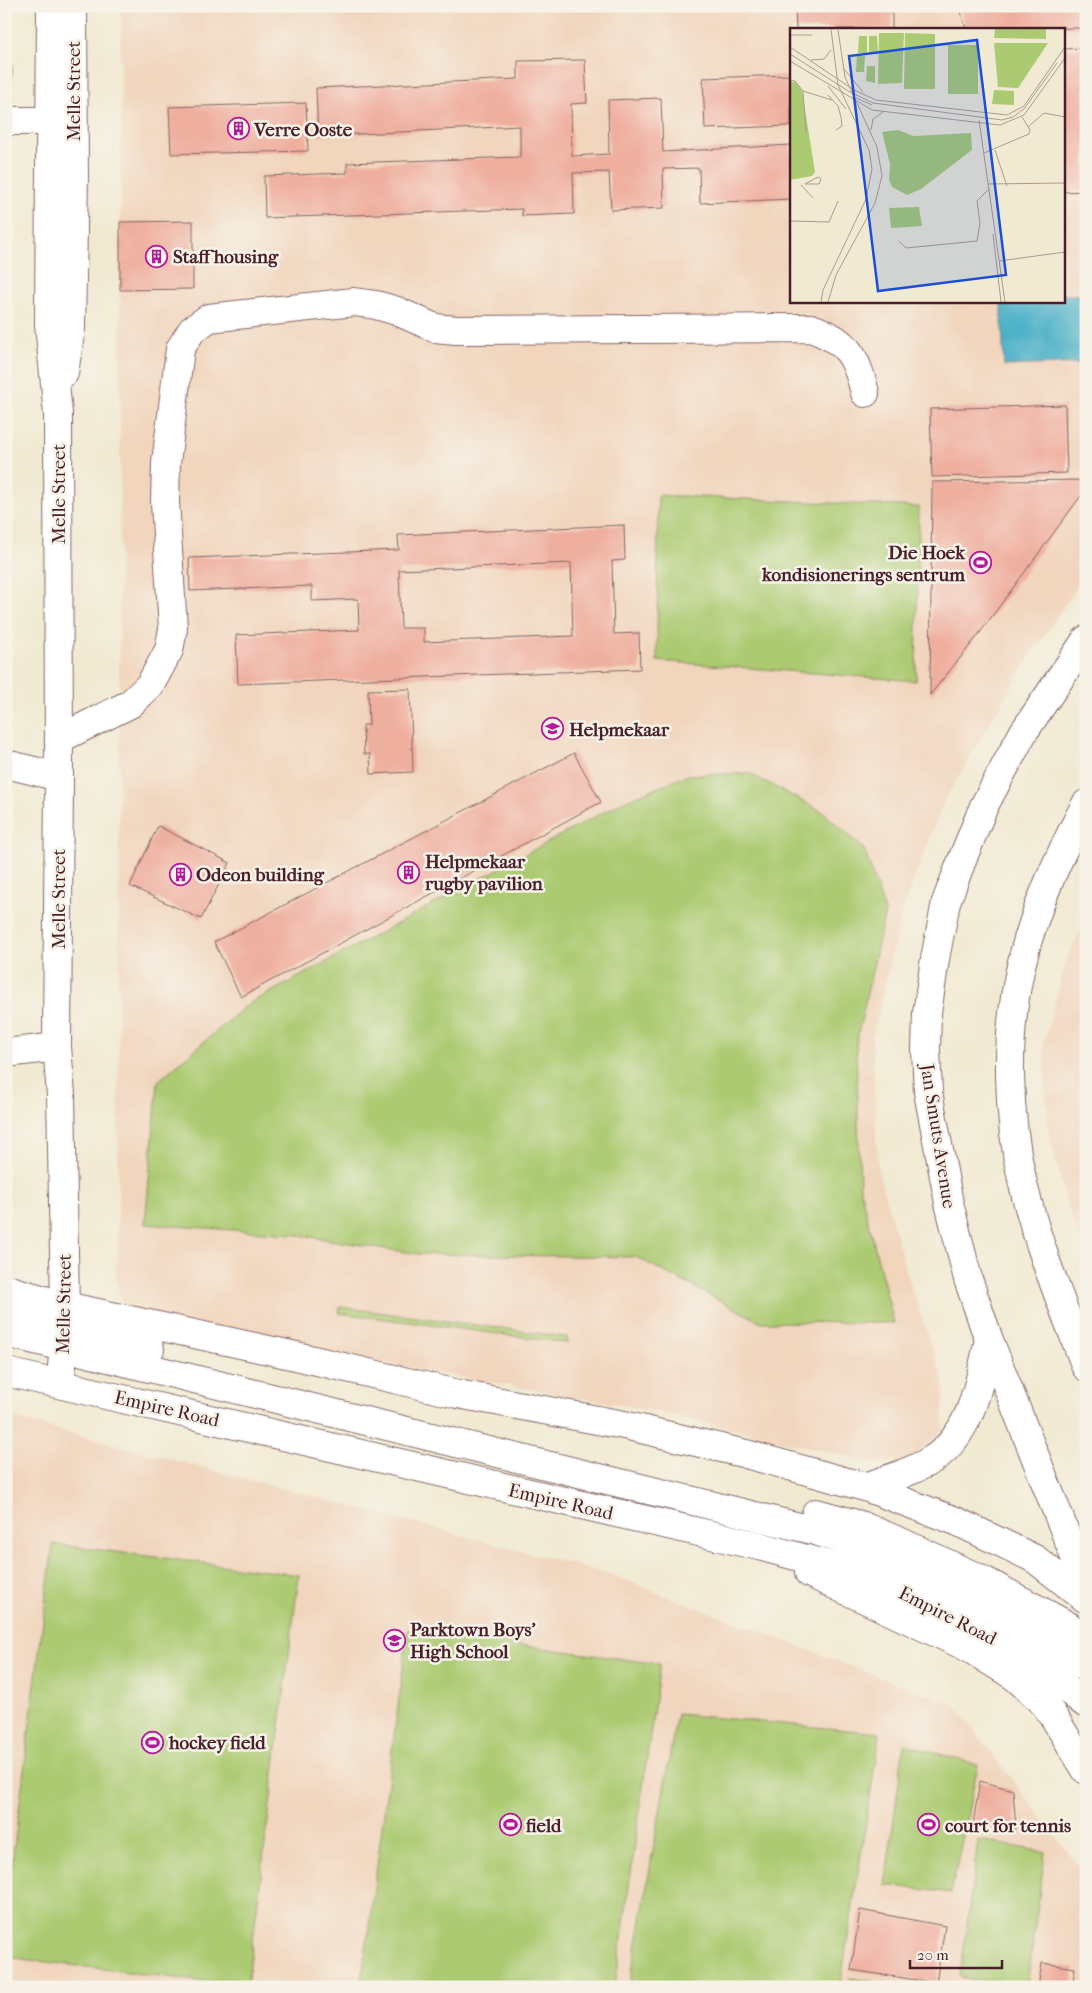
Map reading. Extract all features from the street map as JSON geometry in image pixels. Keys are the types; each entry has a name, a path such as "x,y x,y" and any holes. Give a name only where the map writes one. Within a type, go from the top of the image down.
{"main road":[{"name":"Melle Street","path":"51,6 49,324 58,414 59,777 57,1046 61,1095 65,1327 60,1383"},
{"name":"Melle Street","path":"58,414 71,328 74,177 72,6"},
{"path":"6,121 50,120"},
{"path":"59,739 130,704 150,685 169,650 173,629 165,502 166,462 180,349 192,330 209,318 354,302 376,305 397,311 435,328 456,330 811,328 830,335 844,345 860,373 865,393"},
{"name":"Jan Smuts Avenue","path":"1086,640 1024,733 984,806 946,902 927,1013 926,1050 928,1092 949,1203 968,1279 989,1340 1086,1585"},
{"path":"6,764 59,777"},
{"path":"1086,804 1061,852 1039,904 1021,966 1011,1024 1010,1075 1014,1128 1023,1183 1037,1233 1086,1367"},
{"path":"6,1054 57,1046"},
{"path":"6,1289 65,1327 816,1530 936,1578 1086,1668"},
{"path":"6,1313 691,1480 860,1525 904,1543 985,1581 1067,1625 1086,1638"},
{"path":"6,1333 65,1327 296,1356 458,1394 624,1425 746,1454 866,1487 956,1521 1035,1560 1086,1599"},
{"path":"866,1487 910,1471 934,1458 950,1443 962,1428 975,1401 989,1340"},
{"name":"Empire Road","path":"6,1372 759,1546 851,1571 913,1596 976,1626 1026,1658 1086,1704"},
{"path":"759,1546 823,1580 969,1648 1014,1676 1040,1699 1052,1714 1086,1770"}],"shaded area":[{"name":"Helpmekaar","path":"121,6 1086,6 1086,575 1031,654 943,803 902,911 872,1038 878,1171 907,1275 944,1384 943,1431 907,1462 870,1462 650,1410 442,1374 219,1332 124,1310 115,1277 118,1255"},
{"path":"1086,920 1086,1260 1066,1201 1048,1129 1043,1044 1068,955"},
{"name":"Parktown Boys' High School","path":"6,1416 609,1574 956,1706 1086,1876 1086,1987 6,1987"}],"green space":[{"path":"658,495 919,507 916,681 657,661"},
{"path":"749,773 823,812 864,849 885,912 856,1044 860,1189 894,1323 761,1322 636,1257 418,1254 292,1234 145,1224 158,1081 247,1005 622,802 688,775"},
{"path":"340,1307 567,1337 567,1343 339,1313"},
{"name":"hockey field","path":"53,1544 299,1575 247,1987 6,1957 6,1910"},
{"name":"field","path":"408,1630 660,1664 615,1987 361,1987"},
{"path":"677,1714 880,1733 840,1987 629,1987"},
{"name":"court for tennis","path":"904,1744 978,1765 951,1893 885,1885"},
{"name":"court for tennis","path":"978,1840 1045,1852 1027,1987 1013,1987 960,1977"},
{"path":"850,1978 904,1987 849,1987"}],"water":[{"path":"1064,295 1086,295 1086,363 1004,366 1001,302 1064,302"}],"building":[{"path":"730,6 785,6 786,8 730,10"},
{"path":"795,6 892,6 892,28 796,28"},
{"path":"959,6 1086,6 1086,28 966,28"},
{"path":"1084,48 1086,191 1064,192 1064,49"},
{"path":"585,60 587,103 571,104 572,156 609,154 608,100 661,98 663,152 790,145 790,199 700,203 699,168 663,169 664,208 611,210 609,172 573,173 574,214 522,216 522,209 265,218 264,176 347,173 347,163 520,157 520,126 318,136 316,88 518,79 518,61"},
{"path":"6,66 12,66 13,112 6,112"},
{"path":"790,75 790,126 705,129 703,78"},
{"name":"Verre Ooste","path":"306,103 308,151 171,154 169,107"},
{"name":"Staff housing","path":"193,221 193,289 120,290 120,222"},
{"path":"1065,405 1067,473 932,477 930,409"},
{"name":"Die Hoek kondisionerings sentrum","path":"1086,480 1086,489 976,638 930,695 932,482"},
{"path":"624,525 625,560 612,561 614,634 639,633 640,669 238,684 236,635 359,630 358,599 312,601 312,586 190,591 189,558 399,550 398,535","holes":["571,563 573,636 424,642 424,628 401,628 399,570"]},
{"path":"410,689 413,772 371,774 370,754 364,754 363,725 369,725 368,690"},
{"name":"Helpmekaar rugby pavilion","path":"574,753 601,802 241,997 214,942"},
{"name":"Odeon building","path":"158,826 230,863 201,919 130,886"},
{"path":"980,1781 1013,1790 1016,1829 973,1824"},
{"path":"860,1910 945,1926 936,1983 851,1970"},
{"path":"1042,1963 1075,1968 1072,1987 1038,1987"}],"place":[{"name":"Verre Ooste","path":"238,129"},
{"name":"Staff housing","path":"157,256"},
{"name":"Die Hoek kondisionerings sentrum","path":"981,563"},
{"name":"Helpmekaar","path":"553,729"},
{"name":"Helpmekaar rugby pavilion","path":"409,872"},
{"name":"Odeon building","path":"180,874"},
{"name":"Parktown Boys' High School","path":"394,1640"},
{"name":"hockey field","path":"153,1742"},
{"name":"field","path":"510,1825"},
{"name":"court for tennis","path":"929,1825"}]}
